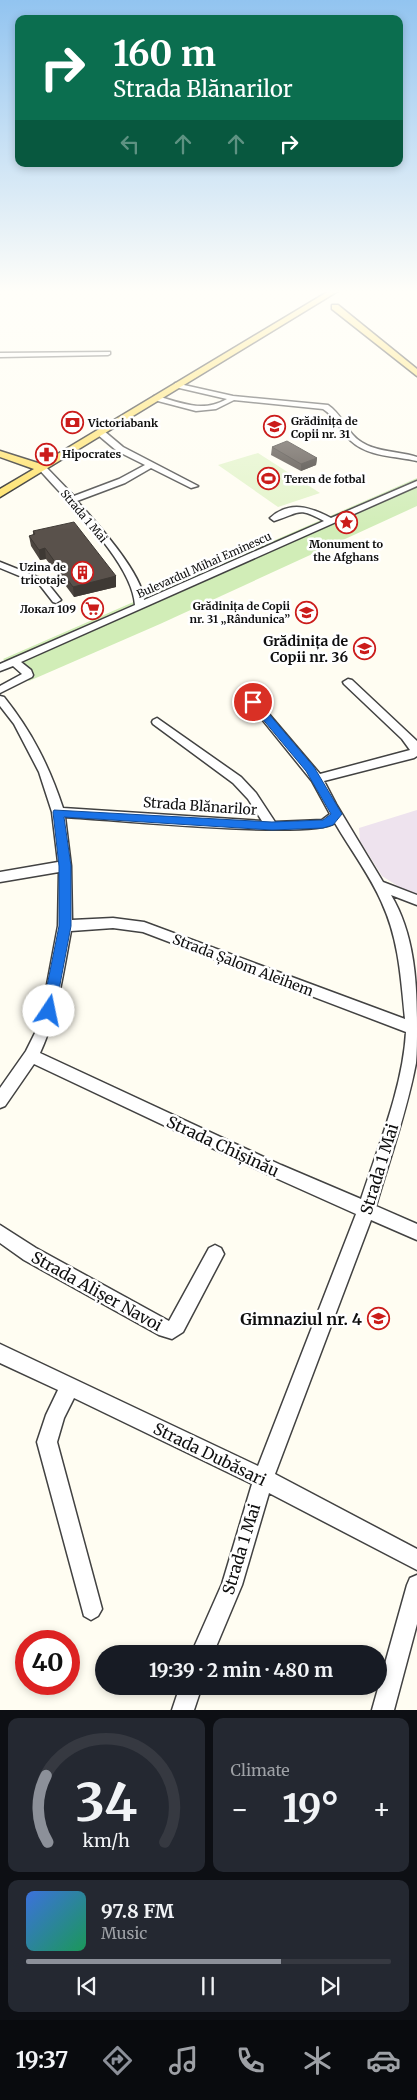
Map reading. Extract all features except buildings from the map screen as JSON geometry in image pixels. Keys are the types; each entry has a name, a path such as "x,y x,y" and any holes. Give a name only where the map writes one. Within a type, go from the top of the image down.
{"main road":[{"path":"0,494 202,371"},
{"name":"Strada 1 Mai","path":"0,454 42,468"}],"street":[{"path":"178,385 233,398 325,407 335,412 349,435 357,442 378,451 417,459"},
{"path":"157,398 202,410 222,405 233,398"},
{"path":"100,433 120,449 194,486"},
{"path":"72,500 122,481 150,465"},
{"name":"Strada 1 Mai","path":"42,468 72,500 124,565 141,597 140,606"},
{"name":"Bulevardul Mihai Eminescu","path":"0,668 417,483"},
{"path":"274,518 294,509 304,507 330,521"},
{"path":"0,565 42,582 56,600"},
{"path":"0,690 28,675 27,672 14,662"},
{"path":"317,779 416,752 415,746 406,736 348,682"},
{"path":"0,700 19,723 45,772 58,812 65,866 65,926 49,1011 42,1034 31,1056 0,1101"},
{"name":"Strada 1 Mai","path":"206,1645 232,1585 263,1479 366,1210 401,1096 415,1030 406,958 393,915 378,885 317,779 253,702"},
{"path":"157,722 237,780 252,796 272,826"},
{"name":"Strada Blănarilor","path":"58,812 272,826 323,824 329,822 337,814"},
{"path":"0,877 65,866"},
{"path":"378,885 417,900"},
{"name":"Strada Șalom Aleihem","path":"65,926 113,923 144,927 415,1030"},
{"name":"Strada Chișinău","path":"31,1056 417,1232"},
{"name":"Strada Alișer Navoi","path":"0,1233 30,1254 165,1329 172,1330 177,1326 215,1254"},
{"name":"Strada Dubăsari","path":"0,1353 263,1479 417,1560"},
{"path":"70,1386 55,1415 47,1442 92,1609"},
{"path":"383,1710 417,1585"},
{"path":"183,1710 188,1695"}],"shaded area":[{"path":"417,810 417,895 404,890 382,876 360,841 359,828"}],"green space":[{"name":"Teren de fotbal","path":"258,453 320,493 278,507 218,465"},
{"path":"417,478 417,506 160,624 29,681 3,659"}],"place":[{"name":"Victoriabank","path":"72,423"},
{"name":"Grădinița de Copii nr. 31","path":"275,427"},
{"name":"Hipocrates","path":"46,454"},
{"name":"Teren de fotbal","path":"268,479"},
{"name":"Monument to the Afghans","path":"346,523"},
{"name":"Uzina de tricotaje","path":"82,573"},
{"name":"Локал 109","path":"92,609"},
{"name":"Grădinița de Copii nr. 31 „Rândunica”","path":"306,612"},
{"name":"Grădinița de Copii nr. 36","path":"364,649"},
{"name":"Gimnaziul nr. 4","path":"378,1319"}],"route":[{"path":"49,1011 65,926 65,866 58,812 272,826 323,824 334,819 337,814 330,806 317,779 253,702"}]}
